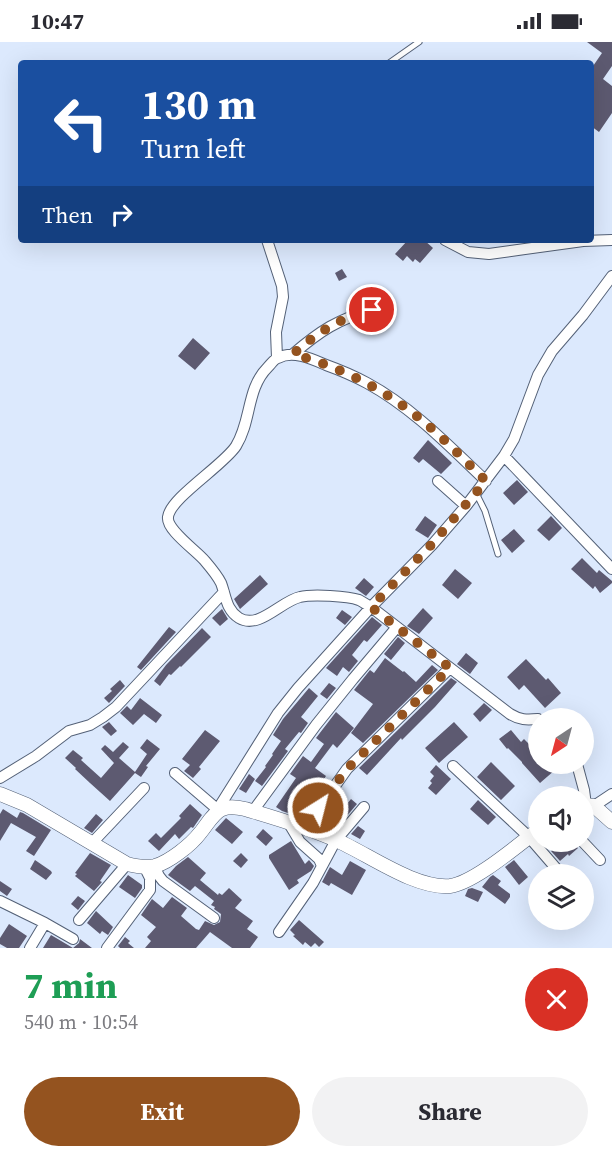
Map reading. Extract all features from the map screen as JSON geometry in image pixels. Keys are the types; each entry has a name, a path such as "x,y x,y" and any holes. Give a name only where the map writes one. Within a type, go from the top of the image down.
{"street":[{"path":"594,241 612,240"},
{"path":"268,243 282,286 283,297 276,332 277,358"},
{"path":"451,243 468,252 489,254 575,243"},
{"path":"0,794 27,805 127,864 149,866 165,862 188,846 198,837 216,811 278,713 324,657 432,544 486,481 514,439 538,375 552,351 612,276"},
{"path":"372,310 333,324 293,354 277,358 263,372 255,386 243,432 236,447 174,506 168,516 169,524 214,571 229,608 238,618 246,622 258,620 286,602 302,596 360,600 518,719 528,721"},
{"path":"293,354 316,360 367,382 393,399 420,418 486,481"},
{"path":"504,456 612,569"},
{"path":"438,481 466,506"},
{"path":"0,778 36,756 69,731 90,724 116,707 224,592"},
{"path":"253,811 316,725 397,627"},
{"path":"305,828 347,769 450,668"},
{"path":"453,766 528,828"},
{"path":"175,773 216,811"},
{"path":"92,843 144,788"},
{"path":"594,802 612,794"},
{"path":"335,806 336,811 331,826 336,840"},
{"path":"216,811 224,807 234,807 288,822 336,840 414,880 450,886 478,874 528,837"},
{"path":"279,933 306,894 336,840 364,807"},
{"path":"594,809 612,822"},
{"path":"288,822 300,842 319,859 322,866"},
{"path":"592,852 600,860"},
{"path":"79,920 127,864"},
{"path":"149,866 163,881 214,918"},
{"path":"107,948 150,890 149,866"},
{"path":"1,903 73,939"},
{"path":"30,948 45,923"}],"lane":[{"path":"393,60 419,42"},
{"path":"476,494 485,511 498,555"}],"building":[{"path":"587,42 612,42 612,66 603,79 612,86 612,113 599,132 594,128 594,65 602,53"},
{"path":"405,243 427,243 433,248 420,263 415,259 413,262 407,256 403,261 395,254"},
{"path":"342,269 347,277 339,281 335,273"},
{"path":"193,338 210,353 195,370 178,356"},
{"path":"428,440 452,463 441,474 423,459 419,463 413,458"},
{"path":"517,480 528,492 514,505 503,493"},
{"path":"425,516 437,525 428,538 415,530"},
{"path":"551,516 562,528 549,541 537,530"},
{"path":"514,529 525,541 512,553 501,540"},
{"path":"582,558 597,573 599,570 612,581 600,593 595,586 593,589 571,569"},
{"path":"455,569 472,583 458,599 442,585"},
{"path":"260,575 268,584 240,609 234,599"},
{"path":"364,578 374,587 366,596 355,588"},
{"path":"423,608 433,618 419,634 407,626"},
{"path":"222,609 228,619 220,626 212,618"},
{"path":"342,610 352,617 345,625 336,618"},
{"path":"372,617 382,625 367,642 364,640 352,655 358,661 349,672 343,667 337,676 326,668"},
{"path":"169,627 176,632 141,670 137,667"},
{"path":"202,628 211,637 181,667 171,675 169,674 160,686 154,681 166,665"},
{"path":"398,637 405,643 391,660 384,654"},
{"path":"466,653 478,663 470,674 457,664"},
{"path":"385,658 416,682 432,665 438,670 363,743 351,733 373,704 354,690 370,670 374,673"},
{"path":"526,659 561,693 545,708 524,685 519,690 507,677"},
{"path":"451,678 457,682 367,775 359,768"},
{"path":"120,680 125,686 109,703 104,698"},
{"path":"329,683 336,688 327,699 320,694"},
{"path":"309,688 318,696 301,717 308,723 285,749 288,751 262,786 255,781 281,741 273,735"},
{"path":"140,698 162,715 156,723 144,714 133,725 120,713 127,706 131,710"},
{"path":"484,703 492,710 480,722 473,714"},
{"path":"336,712 354,728 337,748 333,744 315,768 326,776 315,792 319,795 303,818 282,811 276,807 296,778 290,774 303,756 311,762 324,744 316,738"},
{"path":"109,722 117,731 111,736 102,727"},
{"path":"454,722 468,737 439,763 425,748"},
{"path":"205,730 220,741 193,778 184,771 190,765 182,759"},
{"path":"511,730 521,742 524,739 528,743 528,770 507,749 499,739"},
{"path":"147,739 160,749 146,766 148,767 141,777 135,773 110,801 65,758 73,750 101,778 114,763 101,749 105,745 113,752 123,742 129,747 119,758 135,772 147,754 140,748"},
{"path":"491,762 515,786 501,800 477,777"},
{"path":"436,765 451,779 436,795 428,788 434,776 430,772"},
{"path":"249,774 255,779 246,793 239,789"},
{"path":"532,774 550,774 540,783"},
{"path":"351,799 357,804 339,825 344,814 343,809"},
{"path":"478,800 496,817 488,825 470,809"},
{"path":"190,804 202,815 193,828 191,827 179,839 175,834 159,851 148,841 156,833 161,838 181,818 179,816"},
{"path":"3,809 17,818 20,812 23,813 51,830 34,856 26,851 36,837 11,823 0,841 0,814"},
{"path":"96,814 103,820 92,833 84,828"},
{"path":"226,818 243,832 232,844 215,830"},
{"path":"358,826 365,831 360,839 351,834"},
{"path":"263,829 273,838 266,846 256,837"},
{"path":"291,841 305,864 309,860 314,866 311,871 297,880 299,883 289,890 269,855"},
{"path":"552,852 574,852 569,856 568,854 560,861"},
{"path":"90,853 111,865 94,891 75,876"},
{"path":"241,853 248,860 241,868 233,861"},
{"path":"188,857 206,873 200,880 218,895 219,893 222,895 229,888 242,900 235,908 253,921 247,929 258,937 250,948 232,948 210,932 196,948 145,948 151,941 147,937 156,927 141,915 152,899 163,908 172,897 187,908 181,916 196,929 199,930 205,921 214,925 220,922 221,914 211,905 214,901 195,886 190,891 168,875"},
{"path":"35,860 51,871 52,873 46,880 30,869"},
{"path":"514,860 528,877 519,885 505,867"},
{"path":"350,861 366,870 352,895 331,883 329,886 322,882 330,867 342,875"},
{"path":"128,875 142,885 135,898 119,887"},
{"path":"493,875 501,881 498,885 510,894 505,904 482,887"},
{"path":"0,881 12,889 7,896 0,891"},
{"path":"468,889 483,892 478,902 465,896"},
{"path":"78,896 85,901 78,910 71,904"},
{"path":"96,911 113,927 108,935 102,931 100,934 87,923"},
{"path":"299,920 324,942 319,947 315,943 311,947 305,942 303,945 293,936 295,935 290,930"},
{"path":"9,924 27,936 19,948 7,948 0,944 0,938"},
{"path":"51,935 73,948 43,948"},
{"path":"125,937 130,941 128,943 134,948 118,946"},
{"path":"80,939 92,948 73,948"}],"route":[{"path":"318,808 347,769 450,668 371,607 458,516 486,481 420,418 393,399 367,382 316,360 293,354 333,324 372,310"}]}
